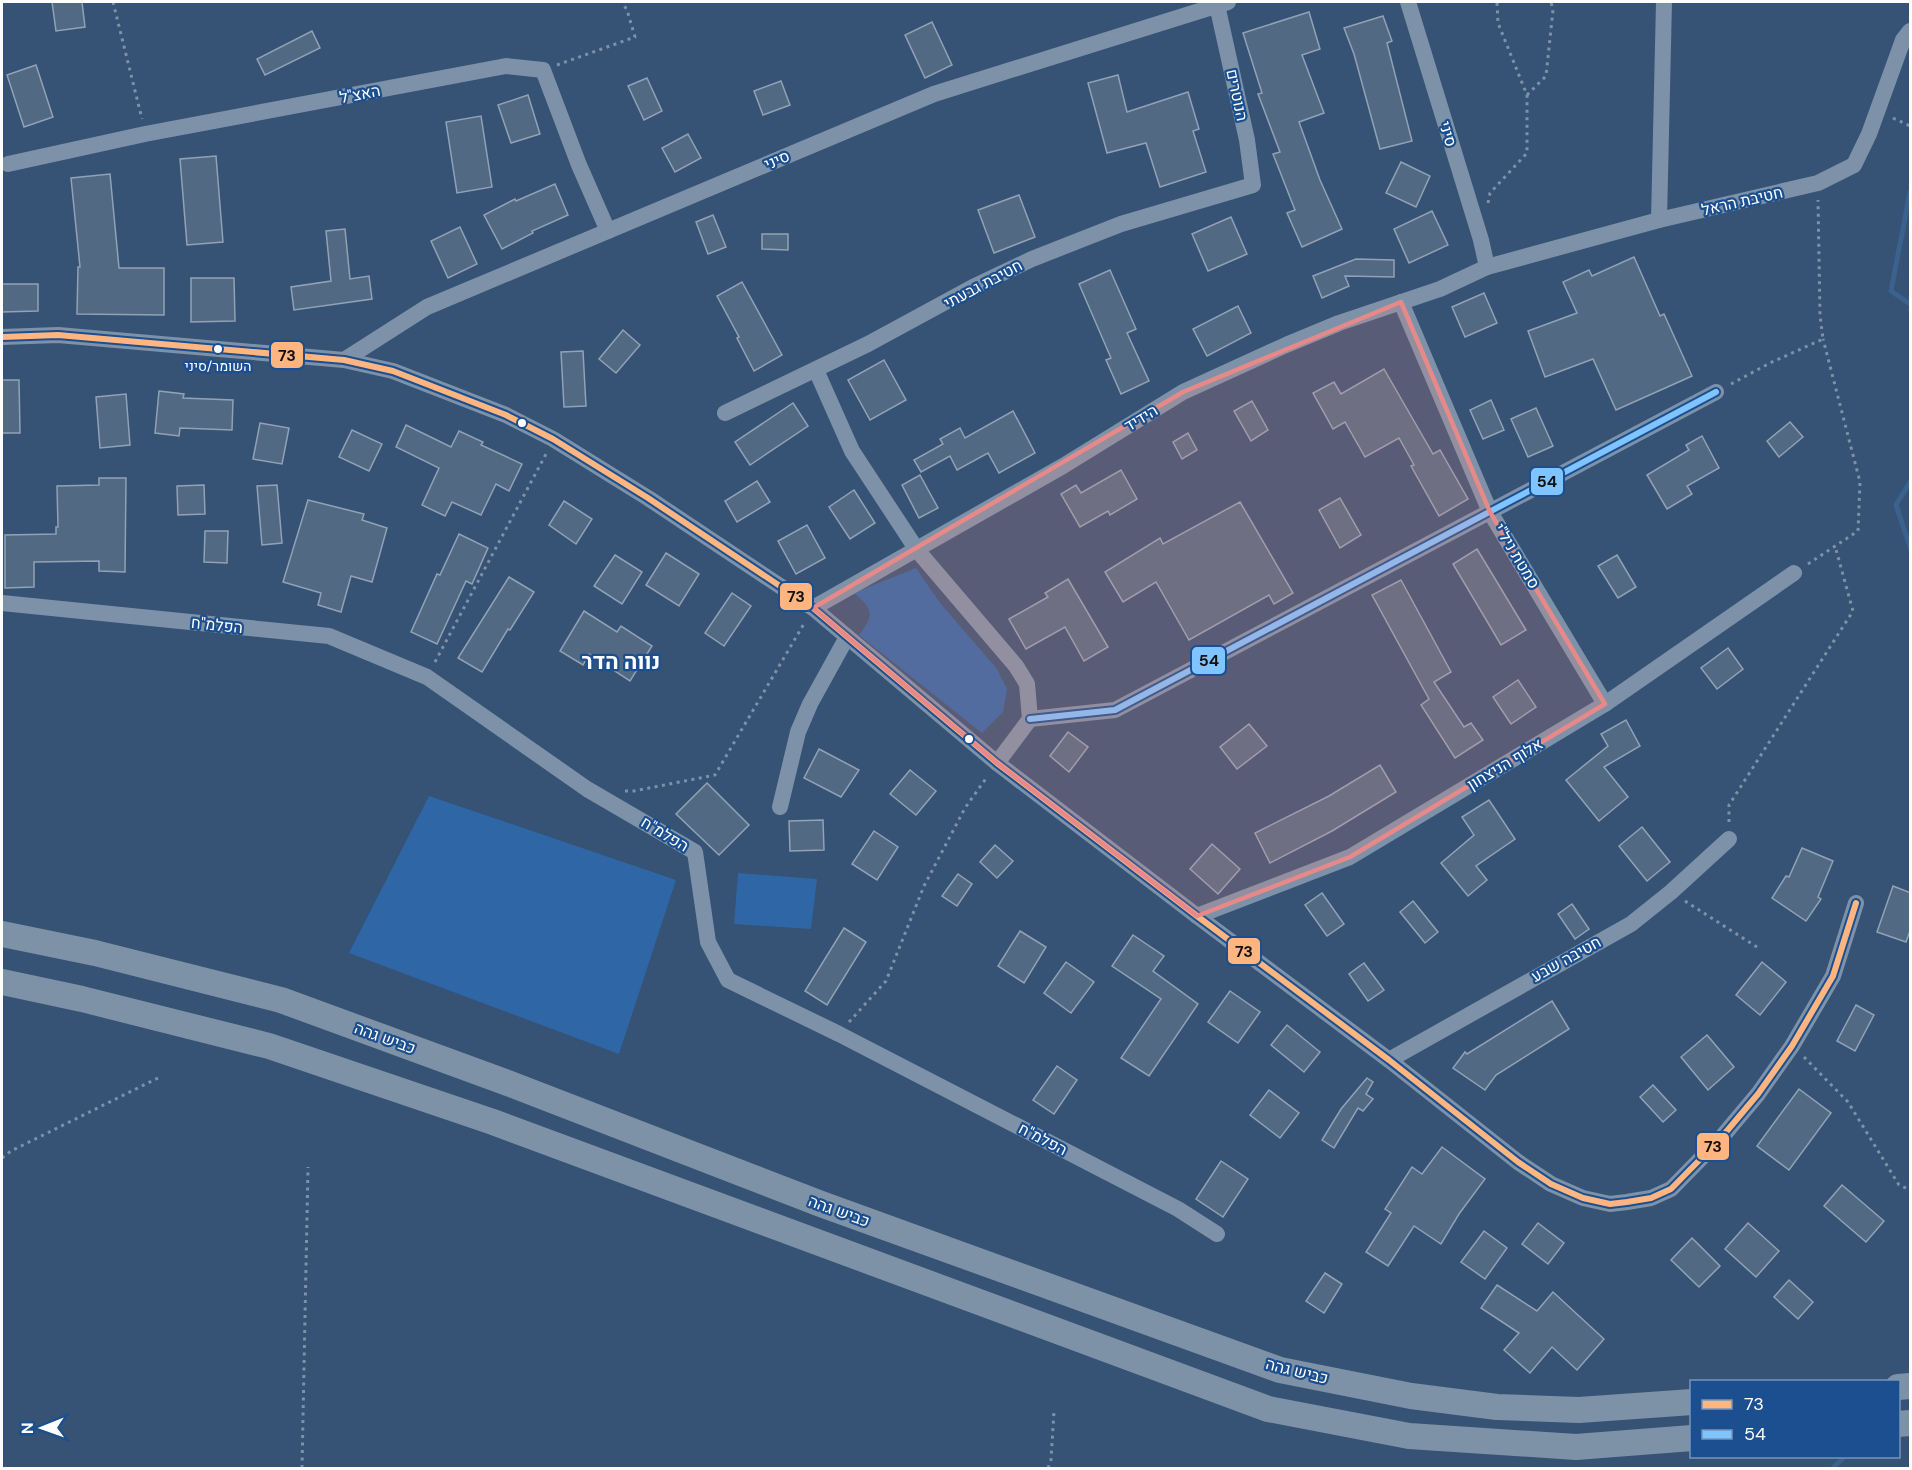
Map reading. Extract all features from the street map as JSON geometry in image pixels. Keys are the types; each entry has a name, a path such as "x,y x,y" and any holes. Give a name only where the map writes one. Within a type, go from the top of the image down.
{"highway":[{"name":"כביש גהה","path":"2,934 95,953 281,1000 505,1082 821,1204 1280,1370 1411,1396 1497,1407 1579,1410 1690,1402"},
{"path":"2,982 82,999 281,1050 504,1126 1268,1410 1409,1436 1576,1447 1690,1438"}],"street":[{"name":"סיני","path":"1408,2 1481,240 1487,267"},
{"path":"1659,220 1664,2"},
{"name":"סיני","path":"344,360 427,307 934,94 1222,3"},
{"name":"הנוטרים","path":"1222,3 1253,185"},
{"name":"חטיבת הראל","path":"1487,267 1659,220 1818,183 1854,165 1869,134 1903,40 1911,31"},
{"name":"האצ\"ל","path":"8,164 145,134 506,66 543,70"},
{"path":"543,70 579,165 608,231"},
{"name":"חטיבת גבעתי","path":"725,413 816,370 923,316 973,287 1032,259 1121,224 1253,185"},
{"name":"הידיד","path":"813,608 1063,466 1183,392 1339,323 1440,289 1487,267"},
{"name":"סמטת ניל\"י","path":"1401,302 1491,512 1605,704"},
{"path":"2,337 58,335 344,360 393,370 506,415 553,440 648,498 813,608 997,763 1389,1060 1509,1155 1551,1184 1583,1198 1610,1204 1651,1198 1671,1189 1721,1138 1758,1094 1792,1046 1833,976 1856,903"},
{"path":"816,370 852,451 917,550 1016,666 1027,684 1030,719 997,763"},
{"path":"1030,719 1115,710 1716,392"},
{"name":"אלוף הניצחון","path":"1197,916 1350,857 1605,704 1794,573"},
{"name":"הפלמ\"ח","path":"2,603 329,636 427,677 587,789 695,852 708,942 728,980 839,1034 1178,1209 1217,1234"},
{"path":"780,807 798,732 810,704 847,637"},
{"name":"חטיבה שבע","path":"1389,1060 1630,924 1671,892 1730,839"}],"path":[{"path":"113,2 145,134"},
{"path":"543,70 635,37 627,10 622,2"},
{"path":"1488,205 1490,193 1527,153 1527,95 1498,23 1497,2"},
{"path":"1527,95 1546,76 1553,10 1551,2"},
{"path":"1794,573 1858,531 1860,482 1823,339 1820,315 1818,183"},
{"path":"1716,392 1770,363 1823,339"},
{"path":"427,677 553,440"},
{"path":"1730,839 1729,805 1853,611 1835,546"},
{"path":"622,791 634,791 715,775 813,608"},
{"path":"839,1034 886,981 924,886 965,808 997,763"},
{"path":"1671,892 1760,949"},
{"path":"1792,1046 1848,1102 1899,1185 1911,1190"},
{"path":"2,1158 160,1077"},
{"path":"302,1468 308,1167"},
{"path":"1048,1468 1051,1460 1054,1411"}],"highlighted area":[{"path":"1401,302 1490,512 1605,704 1350,857 1197,916 997,763 813,608 1183,392"}],"shaded area":[{"path":"916,568 940,603 997,669 1007,689 1003,712 982,733 859,635 868,622 870,612 854,593"},
{"path":"429,796 676,880 619,1054 349,953"},
{"path":"738,873 817,879 811,929 734,924"}],"building":[{"path":"52,2 82,2 85,27 56,31"},
{"path":"1309,12 1320,49 1302,55 1324,113 1299,122 1320,180 1342,229 1302,247 1287,213 1295,210 1273,154 1280,152 1258,94 1262,93 1243,33"},
{"path":"1383,16 1392,41 1387,43 1412,141 1380,149 1354,54 1344,28"},
{"path":"932,22 952,65 925,78 905,35"},
{"path":"312,31 320,48 265,75 257,59"},
{"path":"36,65 53,117 24,127 7,75"},
{"path":"1118,75 1127,112 1188,92 1199,129 1193,131 1206,172 1160,187 1146,143 1107,153 1088,83"},
{"path":"647,78 662,111 644,120 628,86"},
{"path":"781,81 790,105 763,115 754,91"},
{"path":"528,95 540,134 511,143 498,105"},
{"path":"481,116 492,187 457,193 446,122"},
{"path":"688,134 701,158 675,172 662,148"},
{"path":"216,156 223,242 187,245 180,159"},
{"path":"1401,162 1430,176 1416,207 1386,193"},
{"path":"110,174 119,268 164,268 164,315 77,314 78,267 80,267 71,178"},
{"path":"555,184 568,215 532,231 533,233 502,249 484,215 515,199 516,201"},
{"path":"1019,195 1035,237 994,253 978,210"},
{"path":"1432,211 1448,245 1409,263 1394,229"},
{"path":"713,215 726,247 708,254 696,222"},
{"path":"1231,217 1247,254 1208,271 1192,234"},
{"path":"460,227 477,264 448,278 431,241"},
{"path":"345,229 350,279 369,276 372,299 294,310 291,287 331,281 326,231"},
{"path":"762,234 788,234 788,250 762,249"},
{"path":"1634,257 1660,316 1664,314 1692,376 1616,410 1593,359 1545,377 1528,331 1577,313 1563,282 1589,270 1592,276"},
{"path":"1356,259 1394,260 1394,277 1345,276 1349,286 1322,298 1313,276"},
{"path":"1110,270 1136,329 1127,333 1149,381 1121,394 1106,360 1111,358 1079,284"},
{"path":"191,278 234,278 235,321 191,322"},
{"path":"742,282 782,355 754,371 717,296"},
{"path":"2,284 38,284 38,311 2,312"},
{"path":"1484,293 1497,323 1465,337 1452,307"},
{"path":"1238,306 1251,333 1207,356 1193,329"},
{"path":"623,330 640,345 616,373 599,359"},
{"path":"583,351 586,406 564,407 561,352"},
{"path":"884,360 906,400 870,420 848,380"},
{"path":"1384,369 1433,454 1440,450 1468,499 1439,516 1411,466 1414,465 1399,438 1365,457 1345,422 1333,429 1313,393 1334,382 1341,394"},
{"path":"2,380 19,380 20,433 2,433"},
{"path":"159,391 184,394 183,398 233,400 232,430 180,428 179,436 155,433"},
{"path":"126,394 130,445 100,448 96,397"},
{"path":"1491,400 1504,430 1483,439 1470,410"},
{"path":"1252,401 1268,430 1251,441 1234,411"},
{"path":"793,403 808,426 750,465 735,442"},
{"path":"1536,408 1553,446 1528,457 1511,419"},
{"path":"1013,411 1035,453 999,473 988,453 957,470 950,456 921,472 914,460 943,444 940,439 960,428 965,438"},
{"path":"1790,422 1803,437 1779,457 1767,441"},
{"path":"260,423 289,428 282,464 253,459"},
{"path":"406,425 451,447 459,431 483,442 481,445 522,464 509,491 496,484 481,515 452,502 445,516 422,505 439,468 396,447"},
{"path":"352,430 382,444 369,471 339,457"},
{"path":"1188,433 1197,450 1182,459 1173,442"},
{"path":"1702,436 1719,468 1687,486 1692,494 1667,509 1647,475 1689,450 1686,445"},
{"path":"1121,470 1137,499 1110,515 1108,511 1080,527 1061,494 1076,485 1081,493"},
{"path":"920,475 938,508 919,518 902,485"},
{"path":"99,478 126,478 125,572 99,571 99,561 34,562 34,587 5,588 5,535 56,534 56,527 58,527 57,486 99,485"},
{"path":"757,481 770,502 737,522 725,501"},
{"path":"204,485 205,514 178,515 177,486"},
{"path":"277,485 282,543 262,545 257,486"},
{"path":"854,490 875,523 850,539 829,507"},
{"path":"1340,498 1361,535 1340,548 1319,510"},
{"path":"308,500 364,514 362,520 387,528 372,582 351,576 341,612 318,605 321,593 283,582"},
{"path":"564,501 592,519 576,544 549,525"},
{"path":"1240,502 1293,593 1274,604 1269,595 1189,640 1156,582 1123,602 1105,572 1160,538 1163,544"},
{"path":"807,525 825,558 796,574 778,541"},
{"path":"205,531 228,531 227,563 204,562"},
{"path":"459,534 488,548 472,584 466,581 437,644 411,632 437,574 440,575"},
{"path":"1477,549 1526,630 1501,645 1453,564"},
{"path":"666,553 699,574 679,606 646,585"},
{"path":"615,555 642,572 622,604 594,586"},
{"path":"1617,555 1636,587 1618,598 1598,566"},
{"path":"509,577 534,592 482,672 458,658"},
{"path":"1068,579 1108,647 1084,661 1065,627 1026,649 1009,619 1048,597 1045,593"},
{"path":"1401,580 1451,672 1434,682 1464,727 1471,723 1483,740 1455,758 1421,705 1429,699 1372,595"},
{"path":"732,593 751,606 724,646 705,633"},
{"path":"584,611 617,632 621,626 652,646 630,681 589,654 583,665 560,651"},
{"path":"1728,648 1743,669 1717,689 1701,668"},
{"path":"1518,680 1536,707 1511,724 1493,697"},
{"path":"1626,720 1640,746 1604,767 1628,797 1599,821 1566,780 1608,746 1601,734"},
{"path":"1249,724 1267,746 1237,769 1220,747"},
{"path":"1068,732 1088,747 1069,772 1050,756"},
{"path":"819,749 859,770 841,797 804,778"},
{"path":"1380,765 1396,792 1332,831 1270,863 1255,833 1329,796"},
{"path":"910,770 936,791 916,815 890,794"},
{"path":"707,783 749,825 719,855 676,814"},
{"path":"1489,800 1515,839 1476,866 1487,880 1468,896 1441,863 1474,835 1462,817"},
{"path":"823,820 824,850 790,851 789,821"},
{"path":"1642,827 1670,862 1647,881 1619,846"},
{"path":"874,831 898,847 877,880 852,864"},
{"path":"1212,844 1240,869 1218,894 1190,869"},
{"path":"995,845 1013,861 997,878 980,862"},
{"path":"1802,848 1833,861 1818,897 1821,899 1806,921 1772,898 1786,876 1789,877"},
{"path":"958,874 972,884 957,906 942,896"},
{"path":"1893,886 1911,893 1911,928 1906,942 1877,932"},
{"path":"1322,893 1344,924 1327,936 1305,905"},
{"path":"1413,901 1438,932 1425,943 1400,912"},
{"path":"1572,904 1589,929 1575,939 1558,914"},
{"path":"844,928 866,942 827,1005 805,991"},
{"path":"1020,931 1046,947 1024,983 998,966"},
{"path":"1133,935 1164,956 1153,971 1198,1004 1149,1076 1121,1058 1161,999 1112,966"},
{"path":"1066,962 1094,982 1071,1013 1044,993"},
{"path":"1762,962 1786,982 1760,1015 1736,995"},
{"path":"1364,963 1384,990 1368,1001 1349,974"},
{"path":"1230,991 1260,1012 1238,1043 1208,1022"},
{"path":"1552,1001 1569,1029 1496,1075 1485,1090 1453,1068 1465,1052 1467,1054"},
{"path":"1856,1005 1874,1015 1855,1051 1837,1041"},
{"path":"1287,1025 1320,1052 1304,1072 1271,1045"},
{"path":"1707,1035 1734,1067 1708,1090 1681,1057"},
{"path":"1057,1066 1077,1080 1054,1114 1033,1100"},
{"path":"1367,1078 1373,1082 1366,1094 1373,1099 1363,1111 1358,1108 1334,1148 1322,1140 1341,1109"},
{"path":"1653,1085 1676,1110 1663,1122 1640,1097"},
{"path":"1799,1089 1831,1113 1789,1170 1757,1146"},
{"path":"1269,1090 1299,1113 1280,1138 1250,1115"},
{"path":"1442,1147 1485,1179 1459,1214 1441,1244 1414,1226 1388,1266 1366,1252 1391,1213 1385,1209 1412,1167 1422,1174"},
{"path":"1221,1161 1248,1179 1223,1217 1196,1199"},
{"path":"1842,1185 1884,1221 1866,1242 1824,1206"},
{"path":"1538,1223 1564,1243 1548,1264 1522,1244"},
{"path":"1748,1223 1779,1251 1756,1277 1725,1249"},
{"path":"1484,1231 1507,1248 1485,1279 1461,1262"},
{"path":"1692,1238 1720,1266 1699,1287 1671,1260"},
{"path":"1325,1273 1342,1284 1324,1313 1306,1301"},
{"path":"1789,1280 1813,1302 1798,1319 1774,1297"},
{"path":"1497,1285 1537,1311 1553,1292 1604,1339 1577,1370 1552,1347 1530,1373 1504,1350 1519,1333 1481,1308"}],"waterway":[{"path":"1910,192 1891,291 1910,304"},
{"path":"1910,482 1896,505 1910,547"},
{"path":"1833,1468 1843,1458"}],"transit line":[{"name":"73","path":"2,337 58,335 344,360 393,371 506,415 553,439 648,498 813,608 997,763 1389,1060 1518,1162 1551,1184 1583,1198 1610,1204 1651,1198 1671,1189 1721,1138 1758,1094 1792,1046 1833,976 1856,903"},
{"name":"54","path":"1030,719 1115,710 1716,392"}],"place":[{"name":"השומר/סיני","path":"218,349"}],"district":[{"name":"נווה הדר","path":"621,661"}]}
